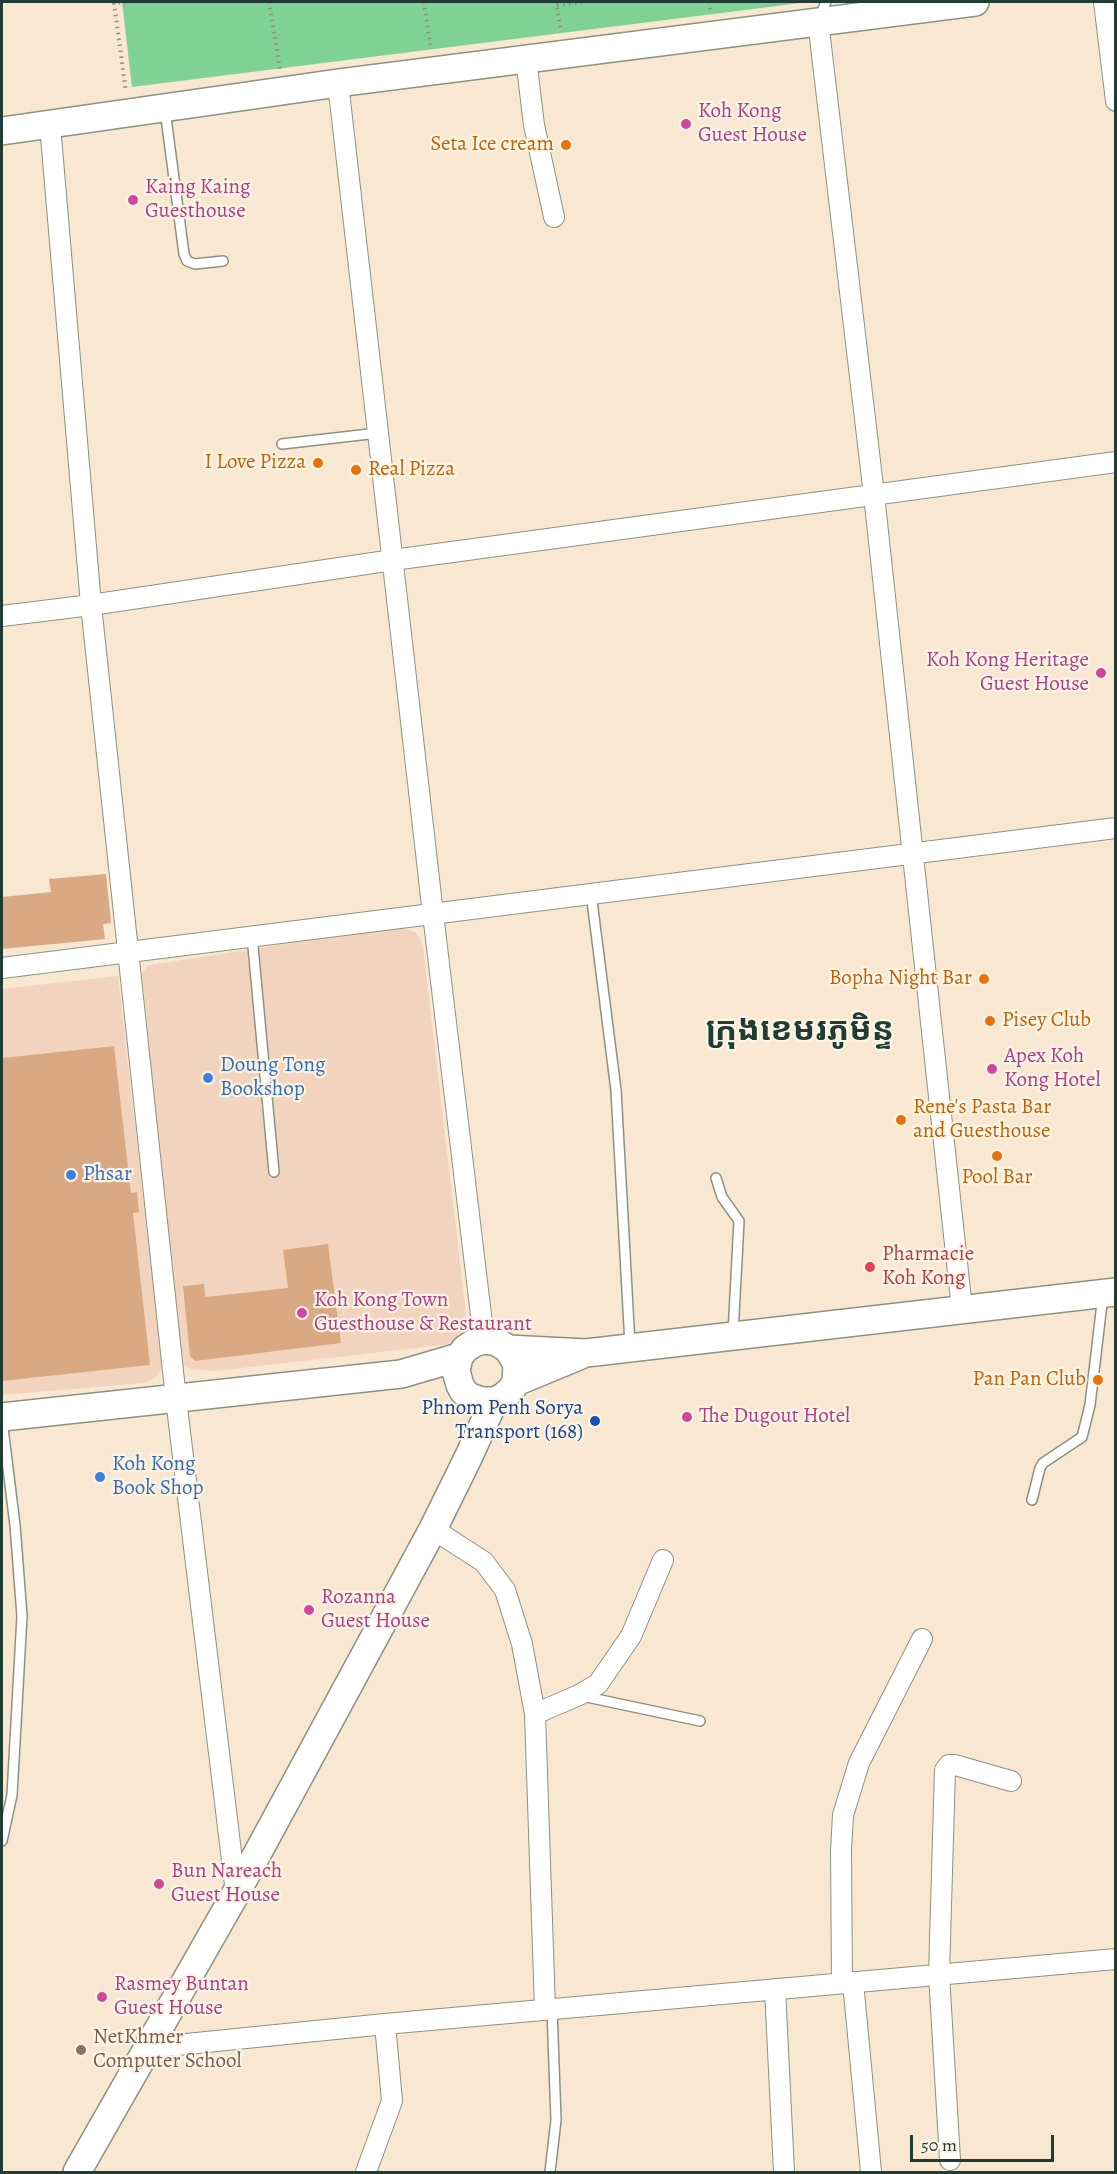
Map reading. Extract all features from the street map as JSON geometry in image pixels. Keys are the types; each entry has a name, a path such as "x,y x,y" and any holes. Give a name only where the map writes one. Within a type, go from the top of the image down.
{"street":[{"path":"2,131 338,83 526,59 822,11 975,2"},
{"path":"1104,2 1116,102"},
{"path":"822,11 962,1309"},
{"path":"526,59 534,125 554,217"},
{"path":"338,83 433,914 496,1345 517,1364 516,1382 503,1397 475,1394 401,1374"},
{"path":"50,125 91,605 130,952 176,1399 236,1893"},
{"path":"2,616 1116,462"},
{"path":"2,968 1116,828"},
{"path":"77,2172 236,1893 433,1529 478,1438 475,1394 456,1371 459,1357 465,1348 474,1343 586,1353 1109,1292"},
{"path":"516,1382 586,1353"},
{"path":"2,1417 401,1374 459,1357"},
{"path":"433,1529 484,1562 505,1590 522,1644 535,1714 549,2009"},
{"path":"535,1714 598,1684 632,1636 663,1560"},
{"path":"871,2172 848,1982 841,1851 843,1815 859,1763 922,1639"},
{"path":"950,2160 939,1974 945,1770 949,1765 955,1765 1011,1781"},
{"path":"147,2048 549,2009 1116,1959"},
{"path":"776,1989 784,2172"},
{"path":"366,2172 392,2101 386,2024"}],"lane":[{"path":"165,108 184,254 187,261 195,264 223,261"},
{"path":"282,444 378,433"},
{"path":"591,894 616,1090 630,1347"},
{"path":"252,936 274,1172"},
{"path":"716,1178 722,1197 739,1221 733,1335"},
{"path":"1032,1500 1043,1463 1082,1437 1090,1405 1109,1292"},
{"path":"2,1417 15,1526 22,1616 12,1795 2,1841"},
{"path":"579,1695 700,1721"},
{"path":"549,2009 556,2120 550,2172"}],"path":[{"path":"126,2 114,3 126,94 137,93"},
{"path":"269,2 281,75"},
{"path":"424,2 431,56"},
{"path":"561,39 557,3 585,2"}],"shaded area":[{"path":"398,927 415,932 423,947 466,1313 463,1329 453,1342 443,1345 215,1371 190,1369 179,1361 142,973 149,965"},
{"name":"Phsar","path":"118,976 162,1362 161,1370 154,1379 145,1383 2,1395 2,989"}],"green space":[{"path":"122,2 809,2 132,87"}],"building":[{"path":"106,874 111,923 103,924 105,939 2,949 2,897 51,892 49,879"},
{"name":"Phsar","path":"114,1046 131,1193 137,1192 139,1212 133,1213 150,1365 2,1381 2,1058"},
{"path":"328,1244 341,1343 195,1361 190,1356 183,1286 204,1284 205,1297 288,1288 283,1250"}],"place":[{"name":"Koh Kong Guest House","path":"686,124"},
{"name":"Seta Ice cream","path":"566,145"},
{"name":"Kaing Kaing Guesthouse","path":"133,200"},
{"name":"I Love Pizza","path":"318,463"},
{"name":"Real Pizza","path":"356,470"},
{"name":"Koh Kong Heritage Guest House","path":"1101,673"},
{"name":"Bopha Night Bar","path":"984,979"},
{"name":"Pisey Club","path":"990,1021"},
{"name":"Apex Koh Kong Hotel","path":"992,1069"},
{"name":"Doung Tong Bookshop","path":"208,1078"},
{"name":"Rene's Pasta Bar and Guesthouse","path":"901,1120"},
{"name":"Pool Bar","path":"997,1156"},
{"name":"Phsar","path":"71,1175"},
{"name":"Pharmacie Koh Kong","path":"870,1267"},
{"name":"Koh Kong Town Guesthouse & Restaurant","path":"302,1313"},
{"name":"Pan Pan Club","path":"1098,1380"},
{"name":"The Dugout Hotel","path":"687,1417"},
{"name":"Phnom Penh Sorya Transport (168)","path":"595,1421"},
{"name":"Koh Kong Book Shop","path":"100,1477"},
{"name":"Rozanna Guest House","path":"309,1610"},
{"name":"Bun Nareach Guest House","path":"159,1884"},
{"name":"Rasmey Buntan Guest House","path":"102,1997"},
{"name":"NetKhmer Computer School","path":"81,2050"}],"district":[{"name":"ក្រុងខេមរភូមិន្ទ","path":"800,1032"}]}
